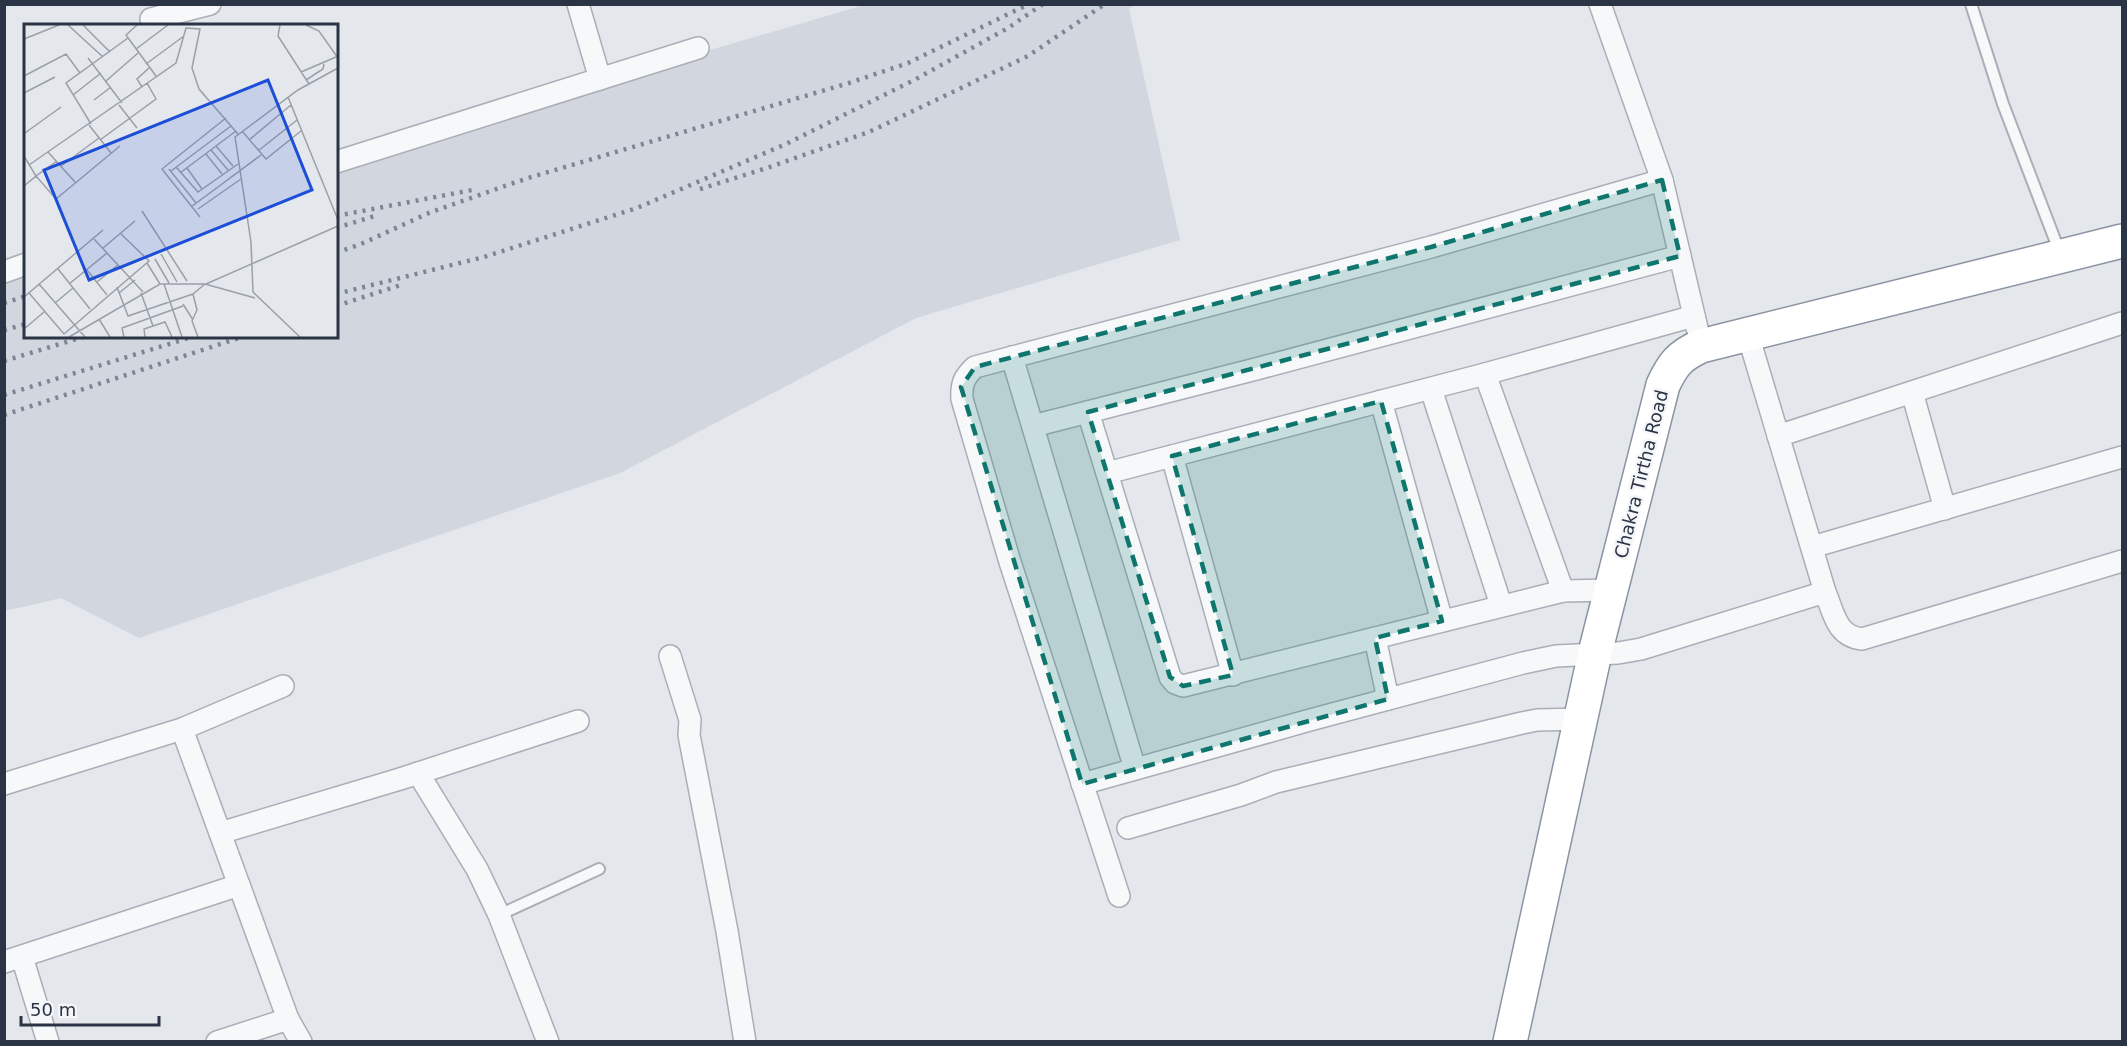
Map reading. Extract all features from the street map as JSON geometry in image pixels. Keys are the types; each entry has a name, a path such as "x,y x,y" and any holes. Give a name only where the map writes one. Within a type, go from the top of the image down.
{"highway":[{"name":"Chakra Tirtha Road","path":"1510,1041 1595,653 1663,385 1672,365 1686,353 1698,331 1748,335 2122,241"}],"street":[{"path":"150,16 210,4"},
{"path":"579,4 600,80"},
{"path":"1107,473 1485,374 1698,331 1662,180 1600,4"},
{"path":"338,161 698,48"},
{"path":"1119,896 1010,562 962,399 961,387 966,376 975,367 1431,248 1662,180"},
{"path":"1033,426 1680,256"},
{"path":"4,272 24,265"},
{"path":"1778,436 2122,323"},
{"path":"1748,335 1825,592 1840,629 1850,637 1862,639 2122,561"},
{"path":"1012,357 1135,769"},
{"path":"1485,374 1563,591"},
{"path":"1431,389 1501,605"},
{"path":"1912,392 1945,508"},
{"path":"1381,401 1442,621"},
{"path":"1088,412 1170,677 1175,683 1183,686 1563,591 1611,590"},
{"path":"1172,456 1233,675"},
{"path":"1812,547 2122,457"},
{"path":"1082,784 1522,663 1556,656 1618,653 1641,649 1825,592"},
{"path":"1375,638 1388,699"},
{"path":"670,656 690,720 689,735 727,931 745,1041"},
{"path":"4,784 182,729 283,686"},
{"path":"1128,828 1241,795 1276,782 1522,723 1538,720 1581,719"},
{"path":"220,833 418,773 578,721"},
{"path":"182,729 288,1019 301,1041"},
{"path":"418,773 477,869 500,915 548,1041"},
{"path":"48,1041 13,959 239,885"},
{"path":"217,1041 288,1019"}],"lane":[{"path":"1971,4 2003,104 2061,256"},
{"path":"500,915 598,869"}],"highlighted area":[{"path":"1662,180 1680,256 1088,412 1170,677 1183,686 1233,675 1172,456 1381,401 1442,621 1375,638 1388,699 1082,784 961,387 975,367 1431,247"}],"shaded area":[{"path":"864,5 1134,5 1129,9 1180,240 916,318 620,473 139,638 61,598 5,611 5,258 24,252 24,338 338,338 338,159"}],"railway":[{"path":"338,252 431,212 528,178 849,83 908,63 1029,4"},
{"path":"338,294 484,257 637,208 786,144 916,79 1008,28 1043,4"},
{"path":"700,189 869,132 1028,56 1105,4"},
{"path":"338,216 472,190"},
{"path":"338,227 378,215"},
{"path":"338,305 404,284"},
{"path":"4,303 24,297"},
{"path":"4,330 24,325"},
{"path":"4,361 79,338"},
{"path":"4,395 189,338"},
{"path":"4,415 239,338"}]}
